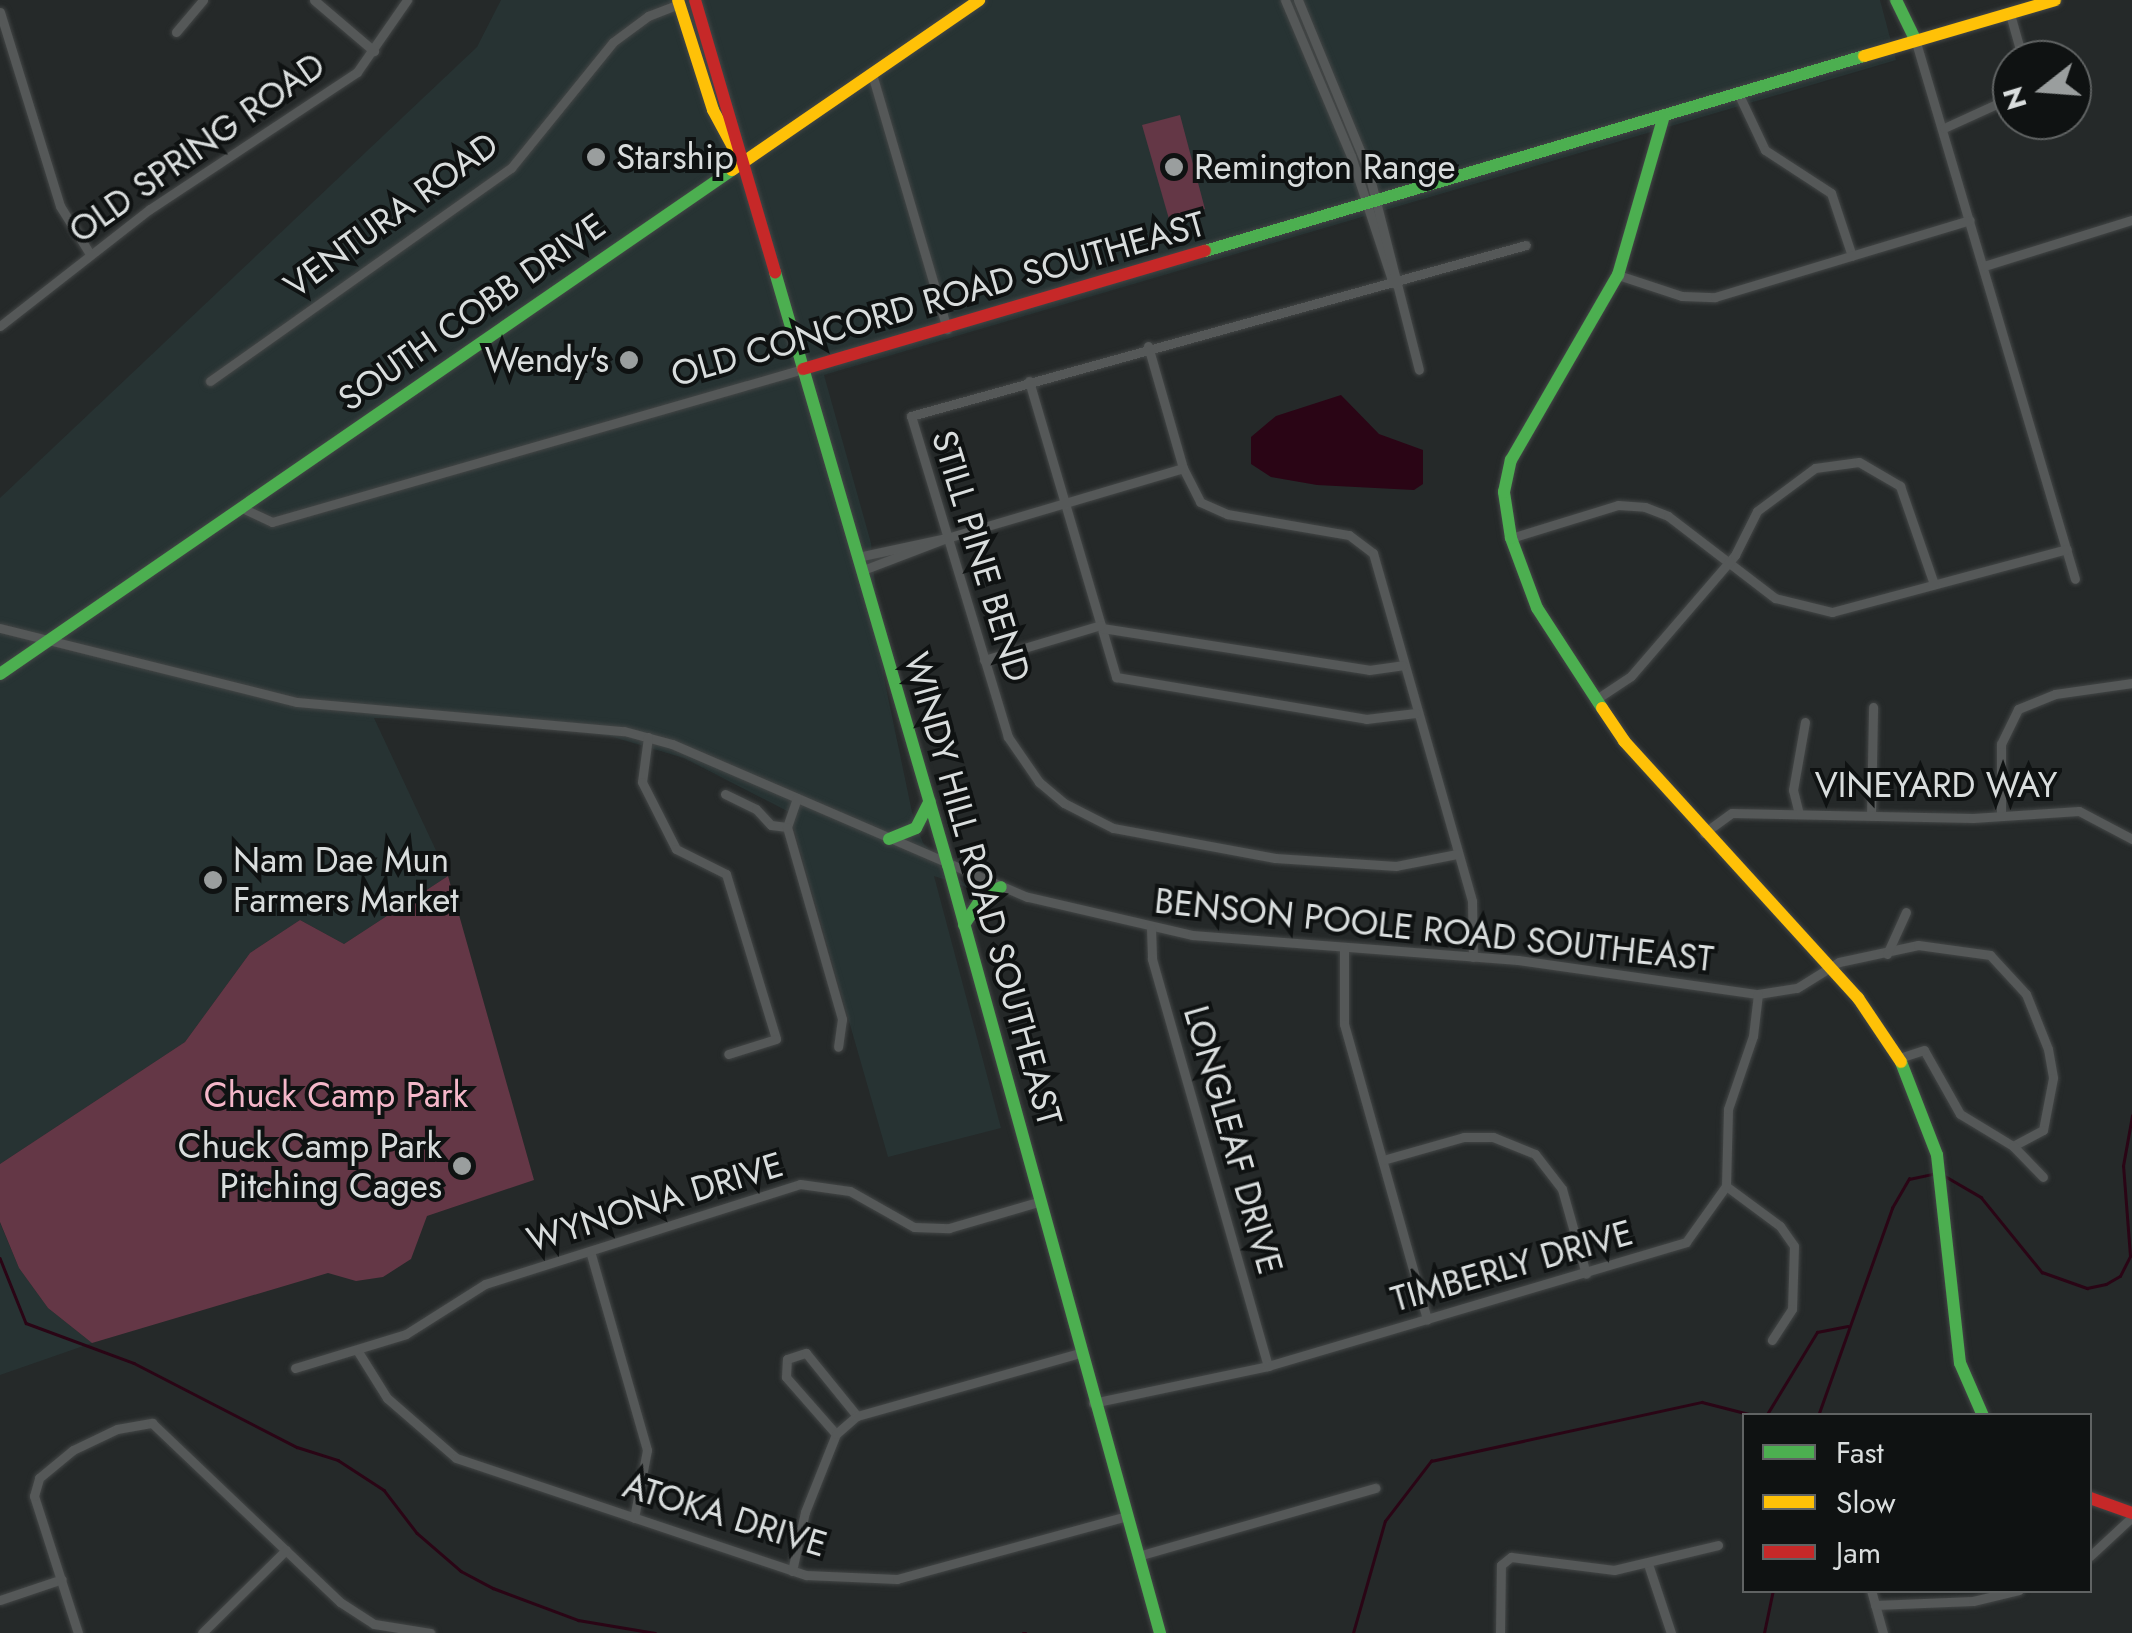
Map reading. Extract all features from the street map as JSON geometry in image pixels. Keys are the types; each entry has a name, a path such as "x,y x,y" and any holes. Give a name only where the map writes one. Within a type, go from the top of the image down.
{"main road":[{"name":"WINDY HILL ROAD SOUTHEAST","path":"695,0 930,801 1093,1403 1160,1633"},
{"name":"SOUTH COBB DRIVE","path":"0,674 979,0"},
{"path":"1896,0 1915,39"},
{"name":"OLD CONCORD ROAD SOUTHEAST","path":"804,369 2056,0"},
{"name":"WINDY HILL ROAD SOUTHEAST","path":"679,2 712,110 742,162"},
{"path":"1664,116 1618,275 1516,447 1504,492 1511,538 1526,587 1596,700 1704,833 1830,968 1900,1058 1937,1155 1960,1363 1982,1413"},
{"path":"889,839 916,828 930,801"},
{"path":"964,924 981,899 1001,887"},
{"path":"2092,1499 2132,1515"}],"street":[{"path":"176,32 204,0"},
{"path":"314,0 374,51"},
{"name":"OLD SPRING ROAD","path":"0,326 90,254 324,96 374,51 407,0"},
{"path":"1285,0 1370,202"},
{"path":"1298,0 1370,202 1419,370"},
{"name":"VENTURA ROAD","path":"210,381 510,168 614,42 679,2"},
{"path":"0,12 60,206 90,254"},
{"path":"2010,14 2017,40"},
{"path":"1915,39 2074,579"},
{"path":"872,74 948,329"},
{"path":"1738,93 1765,150 1831,192 1852,256"},
{"path":"1944,128 1992,106"},
{"path":"1618,275 1682,296 1715,297 1970,220"},
{"path":"1984,266 2132,220"},
{"name":"STILL PINE BEND","path":"1458,854 1396,866 1275,858 1103,825 1064,803 1028,768 1008,737 910,416 1148,346 1250,326 1526,245"},
{"path":"1148,346 1195,497 1212,510 1364,543 1376,561 1474,910 1473,956"},
{"name":"OLD CONCORD ROAD SOUTHEAST","path":"242,508 272,522 804,369"},
{"path":"1029,382 1116,677 1366,719 1416,713"},
{"path":"1596,700 1631,676 1726,562 1756,510 1778,490 1815,468 1859,462 1889,476 1908,498 1934,584"},
{"path":"860,563 1183,468"},
{"path":"1511,538 1618,505 1644,507 1668,516 1776,598 1817,611 1846,611 2066,550"},
{"path":"984,660 1102,626 1369,670 1403,665"},
{"path":"0,628 51,639"},
{"name":"BENSON POOLE ROAD SOUTHEAST","path":"51,639 278,698 587,724 648,738 1001,887 1151,928 1344,948 1473,956 1758,994 1797,988 1830,968 1918,944 1990,955 2026,994 2048,1049 2052,1100 2043,1130 2013,1146"},
{"path":"2001,816 2000,744 2018,709 2044,696 2132,682"},
{"path":"1871,816 1873,707"},
{"path":"1799,814 1792,790 1805,722"},
{"path":"648,738 642,782 676,850 724,870 776,1039 728,1054"},
{"path":"725,794 756,809 771,825 788,827"},
{"path":"797,798 788,827 842,1018 838,1046"},
{"name":"VINEYARD WAY","path":"1704,833 1732,813 2001,816 2079,812 2132,840"},
{"path":"1887,954 1906,912"},
{"name":"LONGLEAF DRIVE","path":"1151,928 1156,972 1268,1366"},
{"path":"1344,948 1344,1024 1427,1320"},
{"path":"1758,994 1753,1036 1728,1109 1726,1186 1780,1226 1794,1246 1792,1308 1772,1340"},
{"path":"1900,1058 1924,1050 1960,1114 2013,1146 2043,1177"},
{"path":"1383,1160 1464,1137 1493,1138 1535,1154 1562,1189 1586,1274"},
{"name":"WYNONA DRIVE","path":"295,1368 406,1334 486,1284 800,1184 850,1191 914,1228 949,1228 1038,1202"},
{"name":"TIMBERLY DRIVE","path":"1093,1403 1268,1366 1686,1242 1726,1186"},
{"path":"590,1251 647,1450 634,1518"},
{"name":"ATOKA DRIVE","path":"357,1350 387,1398 456,1458 792,1571 897,1579 1127,1516"},
{"path":"836,1434 786,1377 787,1358 806,1353 857,1416"},
{"path":"792,1571 806,1512 836,1434 857,1416 1080,1353"},
{"path":"78,1633 34,1496 49,1467 117,1430 152,1422 188,1451 286,1550 372,1628 430,1633"},
{"path":"1138,1556 1375,1488"},
{"path":"2092,1554 2132,1515"},
{"path":"1500,1633 1502,1566 1511,1556 1608,1570 1648,1564 1718,1545"},
{"path":"202,1633 286,1550"},
{"path":"1648,1564 1671,1633"},
{"path":"0,1600 62,1580"},
{"path":"1872,1593 1883,1633"},
{"path":"1875,1605 1972,1601 2007,1593"}],"shaded area":[{"path":"501,0 1880,0 1896,60 824,375 871,543 884,678 912,812 923,843 969,888 934,876 1001,1128 888,1157 789,812 684,758 613,737 525,720 374,718 448,876 344,944 300,920 250,953 185,1042 0,1164 0,498 477,47"},
{"path":"1341,395 1379,434 1423,450 1423,484 1414,490 1317,485 1271,477 1251,464 1251,437 1276,416"},
{"path":"0,1223 19,1268 48,1308 92,1343 0,1375"}],"green space":[{"name":"Remington Range","path":"1180,115 1205,209 1169,219 1142,125"},
{"name":"Chuck Camp Park","path":"448,876 534,1180 427,1216 411,1259 383,1277 356,1281 328,1273 92,1343 48,1308 19,1268 0,1222 0,1164 185,1042 250,953 300,920 344,944"}],"waterway":[{"path":"1945,1176 1981,1197 2042,1272 2087,1288 2106,1284 2120,1276 2130,1256 2123,1166 2132,1116"},
{"path":"1819,1413 1892,1208 1909,1179 1932,1174"},
{"path":"0,1258 26,1323 134,1363 297,1447 338,1460 384,1490 417,1533 461,1571 493,1588 578,1620 655,1633"},
{"path":"1768,1413 1817,1332 1847,1326"},
{"path":"1353,1633 1385,1521 1431,1461 1702,1402 1745,1413"},
{"path":"1764,1633 1772,1593"}],"traffic: fast":[{"path":"1896,0 1915,39"},
{"path":"1205,251 1864,56"},
{"path":"1602,708 1537,608 1511,538 1504,492 1511,460 1618,275 1664,116"},
{"path":"0,674 732,170"},
{"path":"775,272 948,865 1160,1633"},
{"path":"889,839 916,828 930,801"},
{"path":"964,925 981,899 1001,887"},
{"path":"1901,1062 1937,1155 1960,1363 1982,1413"}],"traffic: slow":[{"path":"678,0 713,110 733,147"},
{"path":"732,170 979,0"},
{"path":"1864,56 2055,0"},
{"path":"1602,708 1624,741 1858,998 1901,1062"}],"traffic: jam":[{"path":"695,0 775,272"},
{"path":"803,369 1205,251"},
{"path":"2092,1499 2132,1513"}],"place":[{"name":"Starship","path":"596,157"},
{"name":"Remington Range","path":"1174,167"},
{"name":"Wendy's","path":"629,360"},
{"name":"Nam Dae Mun Farmers Market","path":"213,880"},
{"name":"Chuck Camp Park Pitching Cages","path":"462,1166"}]}
